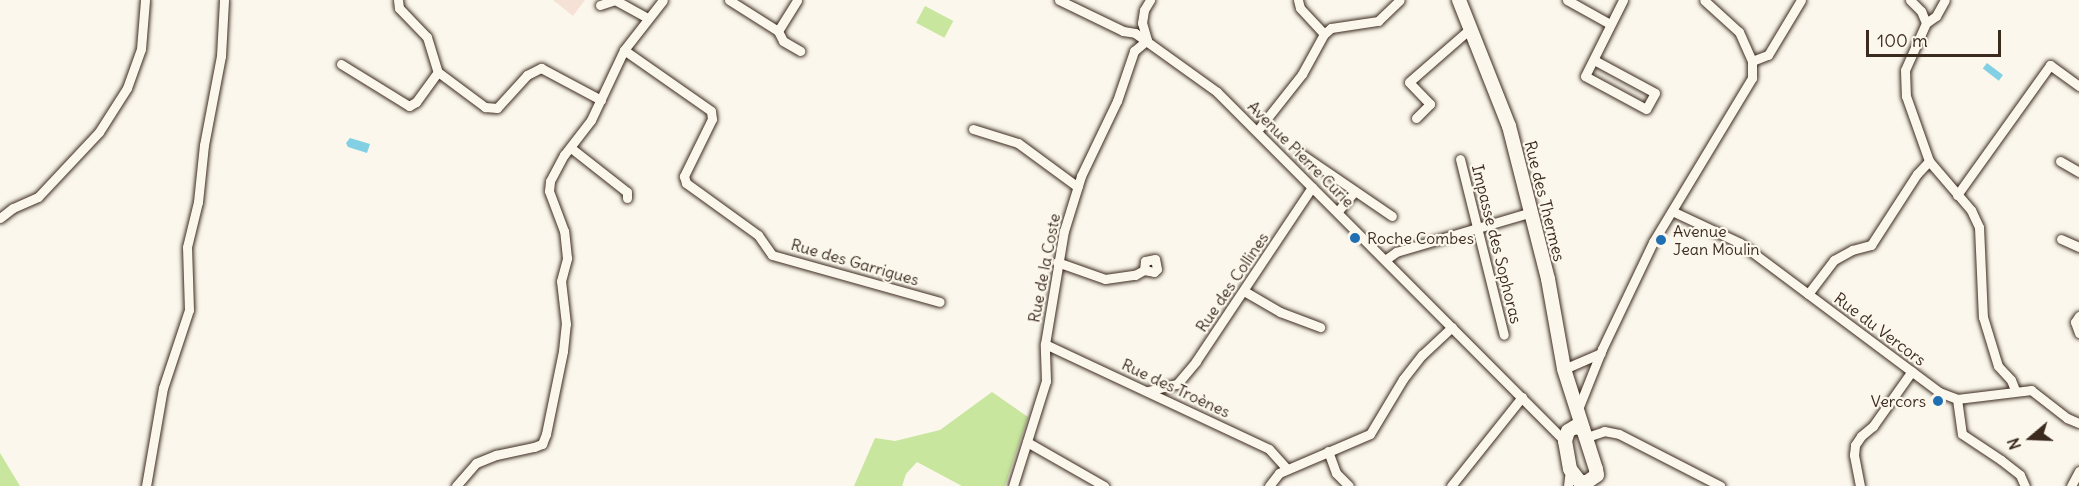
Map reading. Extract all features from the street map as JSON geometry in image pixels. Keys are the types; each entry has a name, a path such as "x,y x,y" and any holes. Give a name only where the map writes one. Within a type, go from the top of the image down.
{"main road":[{"name":"Rue des Thermes","path":"1460,0 1509,126 1532,212 1576,430"},
{"path":"1576,430 1570,469 1586,483"},
{"path":"1576,430 1586,483"}],"street":[{"path":"0,218 13,208 38,197 99,132 131,78 141,49 145,0"},
{"path":"146,486 163,388 189,310 187,247 198,202 204,145 221,56 224,0"},
{"path":"398,0 399,8 427,37 438,72 485,107 497,108 510,91 527,75 541,68 601,100"},
{"path":"600,5 615,0 648,18"},
{"path":"456,486 476,463 496,455 542,444 563,351 566,324 561,281 567,258 564,231 549,191 554,171 591,120 624,50 663,0"},
{"path":"729,0 778,31 783,41 800,51"},
{"path":"778,31 797,0"},
{"name":"Avenue Pierre Curie","path":"1059,0 1147,40 1217,92 1522,398 1553,427 1576,430"},
{"path":"1298,0 1300,8 1324,34"},
{"path":"1257,131 1302,74 1324,34 1331,28 1378,21 1400,0"},
{"path":"1567,0 1610,24"},
{"path":"1594,60 1655,93 1646,109 1585,76 1623,0"},
{"path":"1704,0 1739,32 1752,61 1752,78 1746,92 1653,242 1580,400 1576,430 1604,430 1619,434 1720,486"},
{"path":"1752,61 1768,55 1801,0"},
{"path":"1910,0 1921,11 1926,23"},
{"path":"1945,0 1936,16 1926,23 1905,70 1904,82 1916,127 1929,161 1971,210 1978,227 1983,317 1998,366 2011,380 2015,390"},
{"path":"1145,2 1142,23 1147,40"},
{"path":"1416,118 1430,104 1409,82 1471,28"},
{"name":"Rue de la Coste","path":"1013,486 1046,381 1045,344 1057,262 1077,187 1118,101 1134,51 1147,40"},
{"name":"Rue des Garrigues","path":"624,50 711,111 712,119 684,176 686,183 759,235 772,255 940,302"},
{"path":"341,64 409,106 416,102 438,72"},
{"path":"1957,195 2050,65 2079,86"},
{"path":"973,129 1018,143 1077,187"},
{"path":"571,148 627,192 627,198"},
{"path":"1301,154 1392,216"},
{"name":"Impasse des Sophoras","path":"1460,159 1504,335"},
{"path":"1808,294 1834,260 1852,250 1871,245 1917,174 1929,161"},
{"path":"2060,161 2079,172"},
{"name":"Rue des Collines","path":"1170,387 1178,384 1196,361 1312,188"},
{"path":"1338,211 1354,192"},
{"name":"Rue du Vercors","path":"1672,211 1740,243 1939,392 1958,399"},
{"path":"1385,260 1396,252 1532,212"},
{"path":"2061,239 2079,247"},
{"path":"1057,262 1105,279 1135,275 1144,270"},
{"path":"1244,291 1280,312 1320,327"},
{"path":"2079,316 2075,322 2079,333"},
{"path":"1269,486 1279,473 1370,434 1403,379 1422,355 1452,327"},
{"name":"Rue des Troènes","path":"1045,344 1269,448 1287,469"},
{"path":"1564,369 1601,353"},
{"path":"1860,486 1854,455 1855,445 1873,426 1912,372"},
{"path":"1148,392 1170,387"},
{"path":"1168,402 1167,394 1170,387"},
{"path":"2025,486 2020,475 1962,434 1958,399 2015,390 2031,390 2067,418 2079,423"},
{"path":"1451,486 1522,398"},
{"path":"1027,441 1104,486"},
{"path":"1328,451 1336,473 1349,486"},
{"path":"2071,486 2079,471"}],"shaded area":[{"path":"553,0 585,0 573,16"}],"green space":[{"path":"925,6 953,21 944,38 916,23"},
{"path":"992,392 1028,417 1005,486 962,486 917,462 906,474 902,486 854,486 875,438 895,441 940,430"},
{"path":"0,453 20,486 0,486"}],"water":[{"path":"1987,63 2003,75 1999,81 1983,69"},
{"path":"350,138 370,144 367,153 348,147 346,143"}],"place":[{"name":"Roche Combes","path":"1355,238"},
{"name":"Avenue Jean Moulin","path":"1661,240"},
{"name":"Vercors","path":"1938,401"}]}
